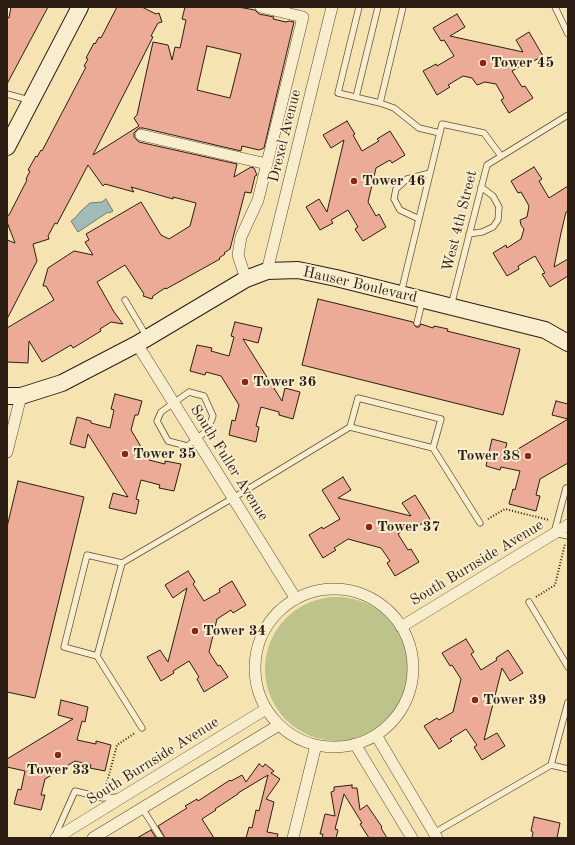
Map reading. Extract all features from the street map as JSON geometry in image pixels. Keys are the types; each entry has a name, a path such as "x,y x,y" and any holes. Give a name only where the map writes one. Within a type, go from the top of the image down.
{"street":[{"path":"7,147 80,7"},
{"path":"246,279 238,255 241,238 258,200 303,17 261,7"},
{"name":"Drexel Avenue","path":"267,271 332,7"},
{"path":"141,135 267,164"},
{"name":"Hauser Boulevard","path":"14,396 62,383 142,340 246,279 267,271 298,270 422,299 545,330 568,343"},
{"name":"South Fuller Avenue","path":"142,340 174,404 296,599"},
{"path":"7,452 14,396"},
{"name":"South Burnside Avenue","path":"401,627 554,533 565,530"},
{"name":"South Burnside Avenue","path":"322,590 349,590 362,594 383,606 392,613 401,627 409,642 412,652 413,666 411,686 404,705 397,716 387,727 376,735 355,744 335,747 316,745 296,738 279,725 266,709 259,694 256,679 255,667 259,644 263,633 273,618 286,605 309,593 322,590"},
{"name":"South Burnside Avenue","path":"55,838 266,709"},
{"path":"93,838 279,725"},
{"path":"376,735 436,835"},
{"path":"355,744 412,838"},
{"path":"294,838 316,745"},
{"path":"127,794 142,808"}],"lane":[{"path":"359,7 338,93 380,103 394,108 419,128 440,133"},
{"path":"356,97 378,7"},
{"path":"380,103 403,7"},
{"path":"555,7 568,34"},
{"path":"7,94 31,101"},
{"name":"West 4th Street","path":"451,306 487,165 568,115"},
{"path":"400,294 442,124 484,133 501,156"},
{"path":"418,220 400,210 394,199 396,188 407,178 430,173"},
{"path":"469,234 482,232 493,227 498,220 499,207 494,196 481,187"},
{"path":"416,323 422,299"},
{"path":"125,300 142,340"},
{"path":"189,392 204,396 213,416 208,429 187,446 168,441 157,421 161,412 174,404 189,392"},
{"path":"97,656 122,564 350,427 358,398 441,419 433,448"},
{"path":"350,427 433,448 480,524"},
{"path":"565,530 566,488 568,489"},
{"path":"122,564 87,555 64,647 97,656 142,728"},
{"path":"528,602 568,667"},
{"path":"436,835 551,765 568,702"},
{"path":"551,765 568,769"},
{"path":"55,838 75,791 103,798 127,794"},
{"path":"142,808 161,838"}],"path":[{"path":"480,524 505,510 565,530 555,585 528,602"},
{"path":"103,798 118,745 142,728"}],"green space":[{"path":"337,597 364,603 388,618 403,642 409,669 403,696 388,720 364,735 337,741 310,735 286,720 271,696 265,669 271,642 286,618 310,603"}],"water":[{"path":"106,199 113,211 108,212 78,232 71,221 90,203 102,202"}],"building":[{"path":"11,7 48,7 7,84 7,17 9,18"},
{"path":"117,7 142,7 156,14 159,13 162,22 158,23 151,36 153,37 93,155 139,126 134,118 137,115 153,42 168,45 172,60 175,47 180,48 186,20 182,19 185,7 238,7 255,10 259,14 274,17 273,19 294,22 264,148 259,150 242,146 241,151 143,128 139,128 134,133 134,137 139,142 237,164 234,177 251,167 254,168 257,175 255,176 251,193 245,192 230,249 219,258 220,259 166,289 165,288 153,296 152,299 143,296 144,294 125,265 97,282 114,312 123,324 111,322 100,329 101,331 73,348 71,345 42,362 29,341 28,363 7,362 7,328 54,300 46,286 43,286 48,268 74,251 93,255 85,242 89,240 86,234 141,202 161,235 169,239 190,226 196,203 173,197 173,199 131,187 134,192 105,184 103,186 88,165 57,224 55,223 48,236 49,239 33,244 37,261 7,319 7,240 15,243 7,222 7,216 9,215 27,180 26,179 30,171 28,170 36,156 37,157 41,150 42,151 86,67 84,66 88,59 86,58 94,43 95,44 99,37 101,38","holes":["207,46 241,54 230,98 197,90"]},
{"name":"Tower 45","path":"457,14 465,27 450,36 523,52 516,40 529,32 543,56 530,63 529,61 512,71 522,87 525,86 533,98 509,113 501,100 504,98 496,84 485,82 477,85 472,78 463,76 448,85 450,87 437,95 423,71 436,64 437,66 454,56 444,40 441,41 433,28"},
{"name":"Tower 46","path":"347,121 355,134 353,135 362,151 379,141 377,139 390,131 405,155 392,163 390,160 376,168 368,202 376,216 379,214 386,227 363,241 355,229 358,227 348,210 331,220 333,223 320,230 306,207 319,199 327,212 344,140 331,148 323,135"},
{"path":"534,167 542,179 539,181 549,198 568,186 568,211 566,212 554,267 568,259 568,276 550,287 542,274 545,273 535,256 518,266 519,269 507,276 493,253 506,245 507,248 521,239 524,229 520,220 527,217 529,206 521,192 518,193 511,181"},
{"path":"318,299 413,322 416,327 419,327 421,324 433,328 434,326 448,329 447,331 520,349 503,415 302,365"},
{"name":"Tower 36","path":"235,322 262,328 258,343 243,339 282,401 285,388 300,392 293,419 279,415 279,412 261,407 256,426 259,427 256,442 229,435 232,420 235,421 239,405 221,376 206,372 205,375 190,371 197,345 212,348 211,351 229,356 234,337 231,336"},
{"name":"Tower 35","path":"115,394 142,401 138,415 135,415 131,430 149,460 165,464 165,461 181,464 174,491 159,488 160,485 141,480 136,499 139,500 136,514 109,508 113,493 128,497 88,434 85,448 70,444 77,417 91,421 91,423 110,428 114,410 111,409"},
{"path":"556,401 568,404 568,419 552,415"},
{"name":"Tower 38","path":"568,419 568,463 540,479 536,495 540,496 536,511 509,504 513,489 515,490 520,471 501,467 500,470 486,466 492,439 507,443 503,458"},
{"name":"Tower 37","path":"343,477 351,490 338,498 411,516 402,503 415,495 430,519 418,526 416,523 398,534 408,550 411,549 419,562 395,576 387,563 390,561 381,548 348,539 334,548 336,550 323,558 309,535 340,519 322,490"},
{"path":"18,481 84,497 35,698 7,692 7,527"},
{"name":"Tower 34","path":"188,571 195,582 193,584 204,601 220,592 219,589 232,581 246,605 233,613 231,610 217,619 209,652 218,666 220,665 228,677 204,692 197,679 199,677 189,661 161,681 147,657 160,650 168,662 187,588 173,598 165,585"},
{"name":"Tower 39","path":"466,639 474,652 471,654 481,670 497,660 496,658 508,650 523,673 510,681 502,668 484,740 497,733 505,746 482,760 474,747 477,745 466,729 450,739 452,741 439,749 424,726 437,718 439,720 453,712 461,679 452,665 450,666 442,653"},
{"name":"Tower 33","path":"61,700 88,707 85,722 82,721 77,740 96,744 96,741 111,745 105,771 90,768 91,765 75,761 45,779 41,795 45,795 41,810 14,804 18,789 21,790 25,771 7,767 7,759 73,719 58,715"},
{"path":"259,764 263,767 265,764 274,771 271,773 280,779 266,799 274,802 267,832 278,834 277,838 246,838 249,827 252,828 256,810 259,811 268,775 238,793 202,819 214,838 165,838 158,826 187,808 185,806 197,799 198,801 230,780 231,781 242,775 246,782"},
{"path":"352,785 352,788 357,788 360,810 367,805 382,827 381,828 387,838 369,838 360,824 362,823 344,794 335,829 338,830 336,838 322,838 323,834 320,834 325,814 335,816 331,792 334,791 334,787"},
{"path":"534,817 560,823 557,838 532,838 533,832 531,831"},
{"path":"151,830 156,838 137,838"}],"place":[{"name":"Tower 45","path":"483,63"},
{"name":"Tower 46","path":"354,181"},
{"name":"Tower 36","path":"245,382"},
{"name":"Tower 35","path":"125,454"},
{"name":"Tower 38","path":"528,456"},
{"name":"Tower 37","path":"369,527"},
{"name":"Tower 34","path":"195,631"},
{"name":"Tower 39","path":"475,700"},
{"name":"Tower 33","path":"58,755"}]}
